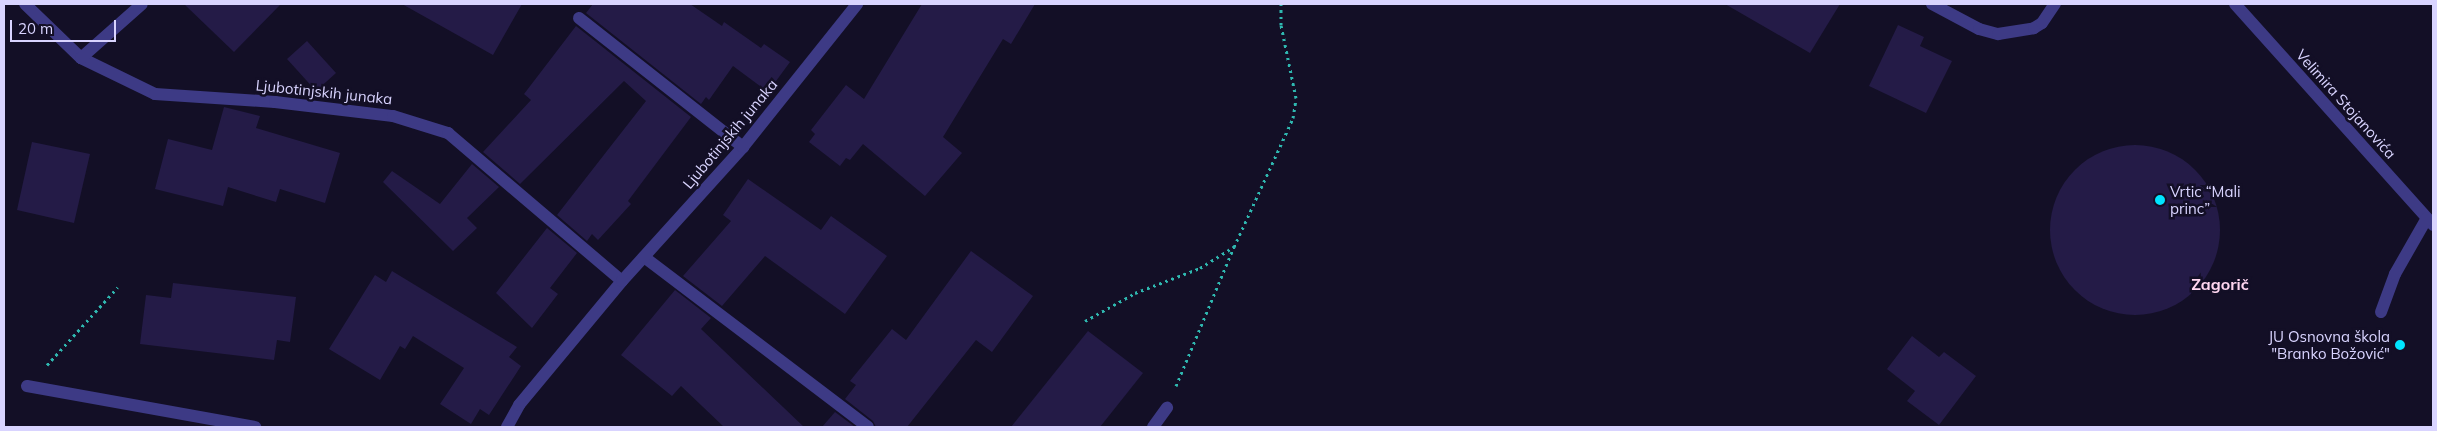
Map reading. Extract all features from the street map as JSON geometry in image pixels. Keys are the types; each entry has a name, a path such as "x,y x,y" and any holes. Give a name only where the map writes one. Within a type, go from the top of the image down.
{"street":[{"name":"Ljubotinjskih junaka","path":"25,4 81,58 155,94 275,102 393,116 448,133 622,281"},
{"path":"81,58 142,4"},
{"name":"Ljubotinjskih junaka","path":"506,427 519,405 622,281 743,147 857,4"},
{"path":"1932,4 1986,32 2011,34 2042,24 2055,4"},
{"name":"Velimira Stojanovića","path":"2235,4 2430,222"},
{"path":"579,18 743,147"},
{"path":"2381,312 2396,274 2430,222"},
{"path":"644,257 868,427"},
{"path":"27,386 255,427"},
{"path":"1153,427 1167,408"}],"path":[{"path":"1167,408 1234,247 1293,118 1296,98 1281,25 1281,4"},
{"path":"1085,322 1135,293 1200,268 1234,247"},
{"path":"27,386 118,287"}],"building":[{"path":"184,4 281,4 234,52"},
{"path":"402,4 522,4 493,55"},
{"path":"593,4 690,4 722,26 724,22 761,48 764,44 790,62 768,92 733,66 709,100 706,97 701,104 586,13"},
{"path":"922,4 1035,4 1011,44 1003,39 943,137 962,153 925,196 863,144 850,160 846,158 840,166 809,142 815,134 811,130 846,85 864,99"},
{"path":"1725,4 1840,4 1810,53"},
{"path":"1898,25 1924,37 1920,46 1952,61 1926,113 1869,86"},
{"path":"576,26 691,117 628,201 631,204 598,240 592,234 587,241 557,215 646,101 624,81 520,184 483,152 531,100 524,94"},
{"path":"307,41 336,73 316,91 287,59"},
{"path":"224,107 260,116 256,128 340,153 325,203 280,189 276,202 228,187 223,206 155,189 168,139 212,150"},
{"path":"32,142 90,154 74,223 17,210"},
{"path":"2143,145 2168,151 2189,164 2201,176 2217,205 2220,230 2219,247 2214,263 2201,284 2189,296 2160,312 2127,315 2102,309 2081,296 2069,284 2053,255 2050,222 2056,197 2069,176 2081,164 2110,148"},
{"path":"472,164 499,187 467,218 477,228 453,251 383,182 392,171 440,204"},
{"path":"748,179 821,230 831,216 887,256 845,314 765,256 722,306 683,276 731,221 723,215"},
{"path":"547,228 577,253 550,288 558,294 532,328 496,293"},
{"path":"971,251 1033,296 992,352 976,340 907,427 876,427 873,421 845,399 856,385 850,381 892,329 906,340"},
{"path":"392,271 517,347 509,357 521,366 489,415 480,409 471,424 440,404 464,368 413,336 405,349 400,346 380,380 329,349 375,275 386,282"},
{"path":"173,283 296,297 290,342 277,340 274,360 140,344 146,295 171,298"},
{"path":"675,290 711,318 701,329 804,427 724,427 681,386 672,396 621,355"},
{"path":"1088,331 1143,373 1100,427 1011,427"},
{"path":"1912,336 1939,357 1944,352 1976,376 1939,425 1907,401 1915,391 1887,369"},
{"path":"835,412 855,427 822,427"}],"place":[{"name":"Vrtic “Mali princ”","path":"2160,200"},
{"name":"JU Osnovna škola \"Branko Božović\"","path":"2400,345"}],"district":[{"name":"Zagorič","path":"2220,284"}]}
